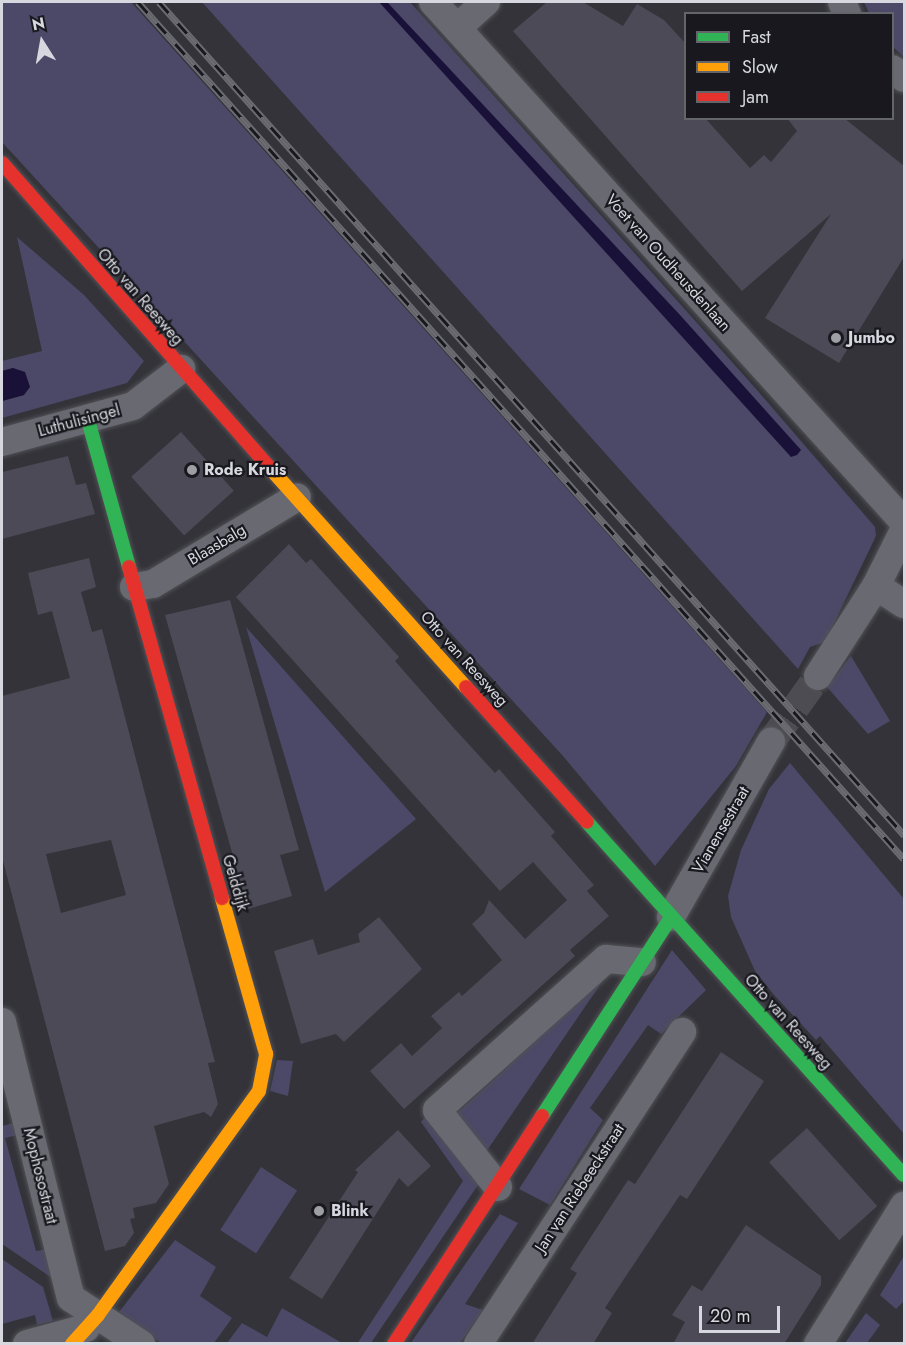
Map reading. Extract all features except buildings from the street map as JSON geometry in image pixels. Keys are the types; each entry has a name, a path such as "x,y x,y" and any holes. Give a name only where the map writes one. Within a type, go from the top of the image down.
{"street":[{"name":"Voet van Oudheusdenlaan","path":"433,2 904,522"},
{"path":"457,28 486,2"},
{"name":"Otto van Reesweg","path":"2,163 182,369 904,1175"},
{"name":"Luthulisingel","path":"2,442 133,406 182,369"},
{"name":"Gelddijk","path":"85,1329 259,1091 266,1054 88,420"},
{"name":"Blaasbalg","path":"134,588 153,584 297,497"},
{"path":"818,676 876,585 904,530"},
{"path":"876,585 904,604"},
{"name":"Vianensestraat","path":"671,917 771,742"},
{"path":"394,1344 498,1187 671,917"},
{"path":"498,1187 437,1110 606,959 642,962"},
{"name":"Mophosostraat","path":"2,1022 72,1298 85,1329 141,1344"},
{"name":"Jan van Riebeeckstraat","path":"478,1344 682,1032"},
{"path":"818,1344 904,1206"},
{"path":"27,1344 85,1329"}],"shaded area":[{"path":"2,2 131,2 767,712 736,766 655,866 563,756 2,142"},
{"path":"202,2 410,2 757,390 875,527 876,536 825,642 810,647 798,669"},
{"path":"379,2 387,2 680,315 801,450 797,455 791,457"},
{"path":"864,2 904,2 904,57 894,48 894,12 869,12"},
{"path":"17,237 84,295 144,361 127,383 2,418 2,401 24,395 13,368 2,371 2,361 42,351"},
{"path":"13,368 25,372 30,387 24,395 2,401 2,371"},
{"path":"246,627 416,819 325,892"},
{"path":"851,656 890,721 868,734 827,687"},
{"path":"790,763 904,899 904,1134 820,1036 816,1040 774,995 755,971 731,917 728,896 741,850 769,789"},
{"path":"672,950 706,990 661,1034 648,1025 590,1108 603,1120 550,1205 519,1189"},
{"path":"606,976 486,1152 454,1116"},
{"path":"277,1060 293,1061 288,1096 270,1091"},
{"path":"427,1115 480,1182 371,1343 357,1344 463,1181 421,1122"},
{"path":"13,1123 18,1135 5,1138 36,1251 54,1248 52,1278 2,1244 2,1126"},
{"path":"261,1167 297,1190 256,1253 220,1230"},
{"path":"500,1214 518,1223 465,1304 483,1310 460,1343 410,1344"},
{"path":"175,1240 216,1267 200,1296 232,1318 214,1343 161,1343 119,1312"},
{"path":"904,1256 904,1301 896,1309 880,1295"},
{"path":"2,1259 43,1287 53,1321 37,1325 35,1315 2,1324"},
{"path":"282,1308 342,1343 227,1343 242,1323 267,1337"},
{"path":"866,1313 880,1325 867,1343 845,1343"}],"tunnel":[{"path":"771,742 818,676"}],"railway":[{"path":"138,2 904,859"},
{"path":"159,2 904,835"}],"traffic: fast":[{"path":"88,420 129,567"},
{"path":"587,822 904,1175"},
{"path":"542,1116 671,917"}],"traffic: slow":[{"path":"269,467 466,687"},
{"path":"72,1344 98,1315 259,1091 266,1054 222,898"}],"traffic: jam":[{"path":"2,163 269,467"},
{"path":"129,567 222,898"},
{"path":"466,687 587,822"},
{"path":"394,1344 542,1116"}],"place":[{"name":"Jumbo","path":"836,338"},
{"name":"Rode Kruis","path":"192,470"},
{"name":"Blink","path":"319,1211"}]}
